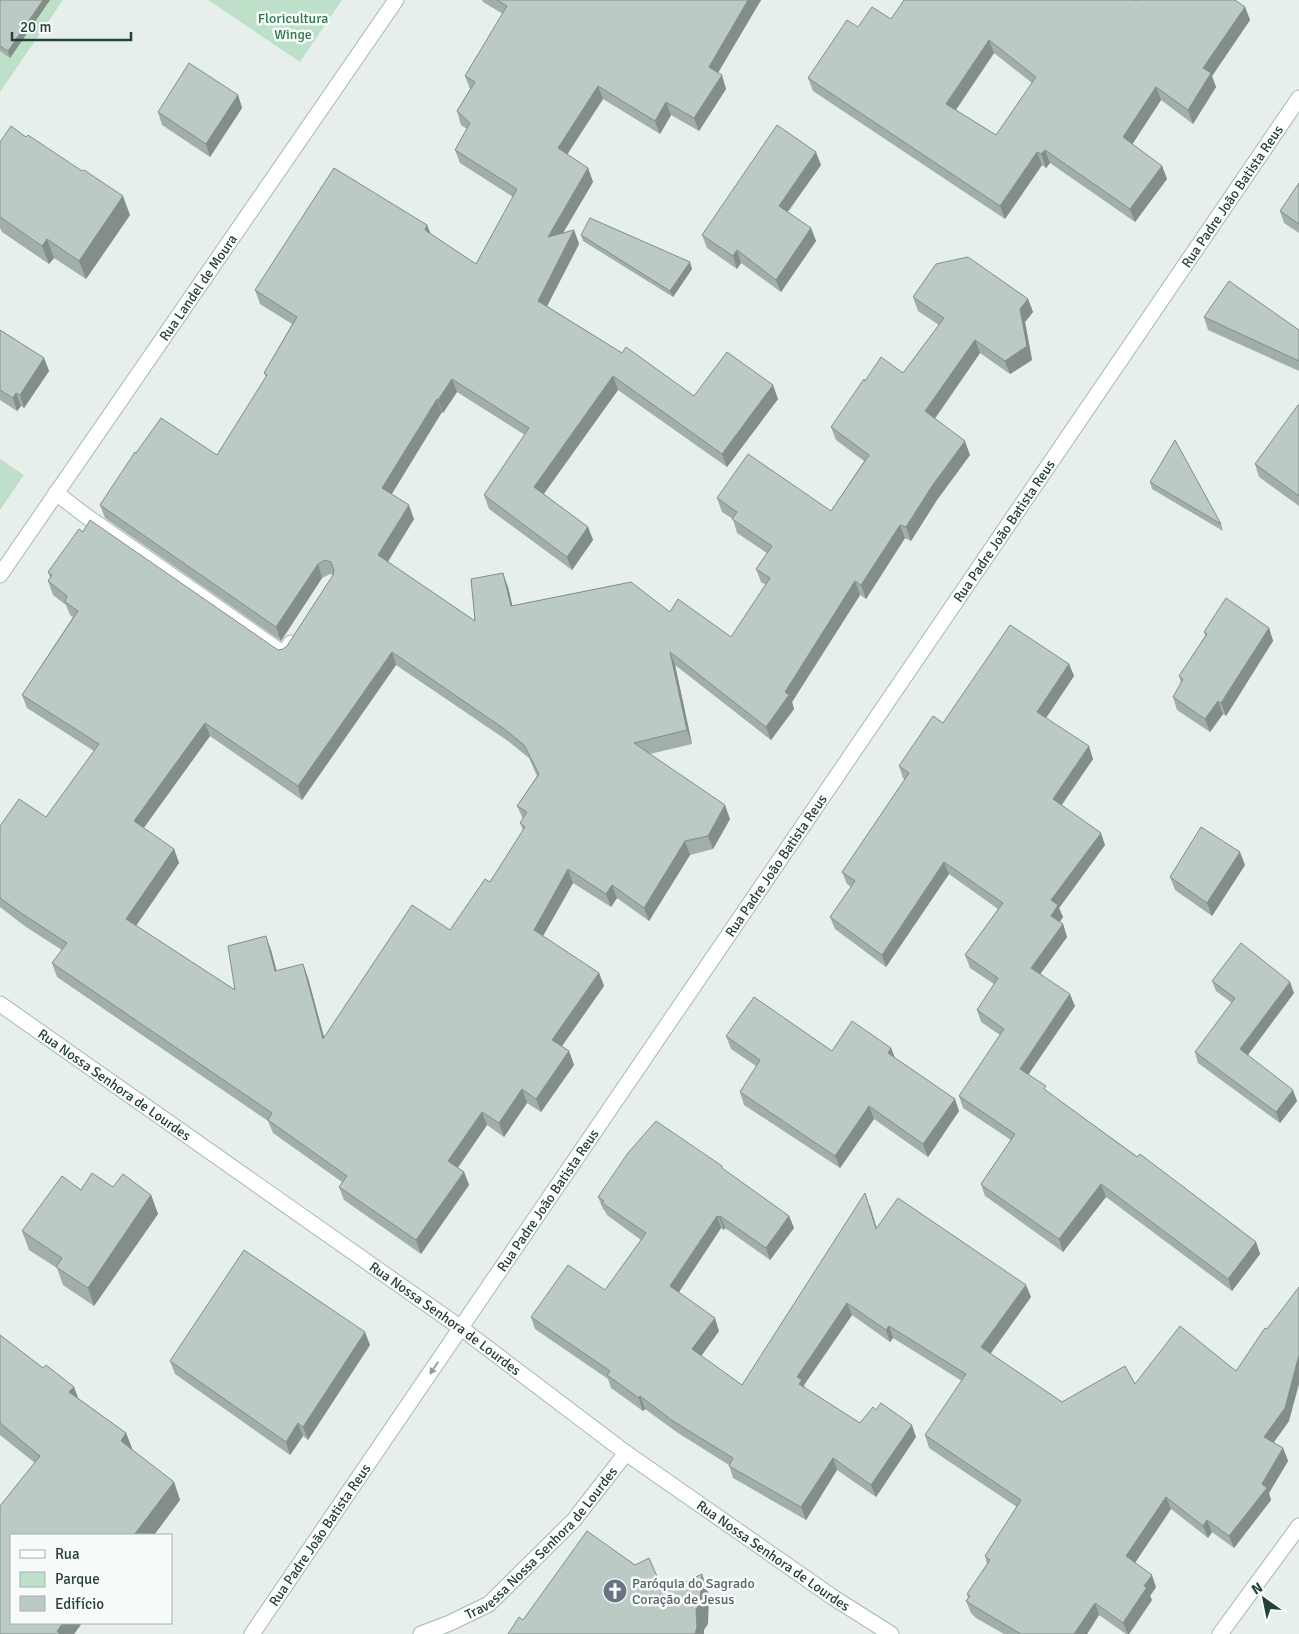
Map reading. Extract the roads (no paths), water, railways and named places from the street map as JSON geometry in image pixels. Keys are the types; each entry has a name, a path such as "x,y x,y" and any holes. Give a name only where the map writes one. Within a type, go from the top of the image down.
{"street":[{"name":"Rua Landel de Moura","path":"0,575 396,0"},
{"name":"Rua Padre João Batista Reus","path":"252,1634 1299,98"},
{"path":"56,493 94,522 284,654 300,630"},
{"name":"Rua Nossa Senhora de Lourdes","path":"0,1004 462,1328 626,1453 834,1598 891,1634"},
{"name":"Travessa Nossa Senhora de Lourdes","path":"421,1634 450,1623 488,1604 574,1520 626,1453"},
{"path":"1220,1634 1299,1526"}],"place":[{"name":"Paróquia do Sagrado Coração de Jesus","path":"615,1591"}],"park label":[{"name":"Floricultura Winge","path":"293,26"}]}
